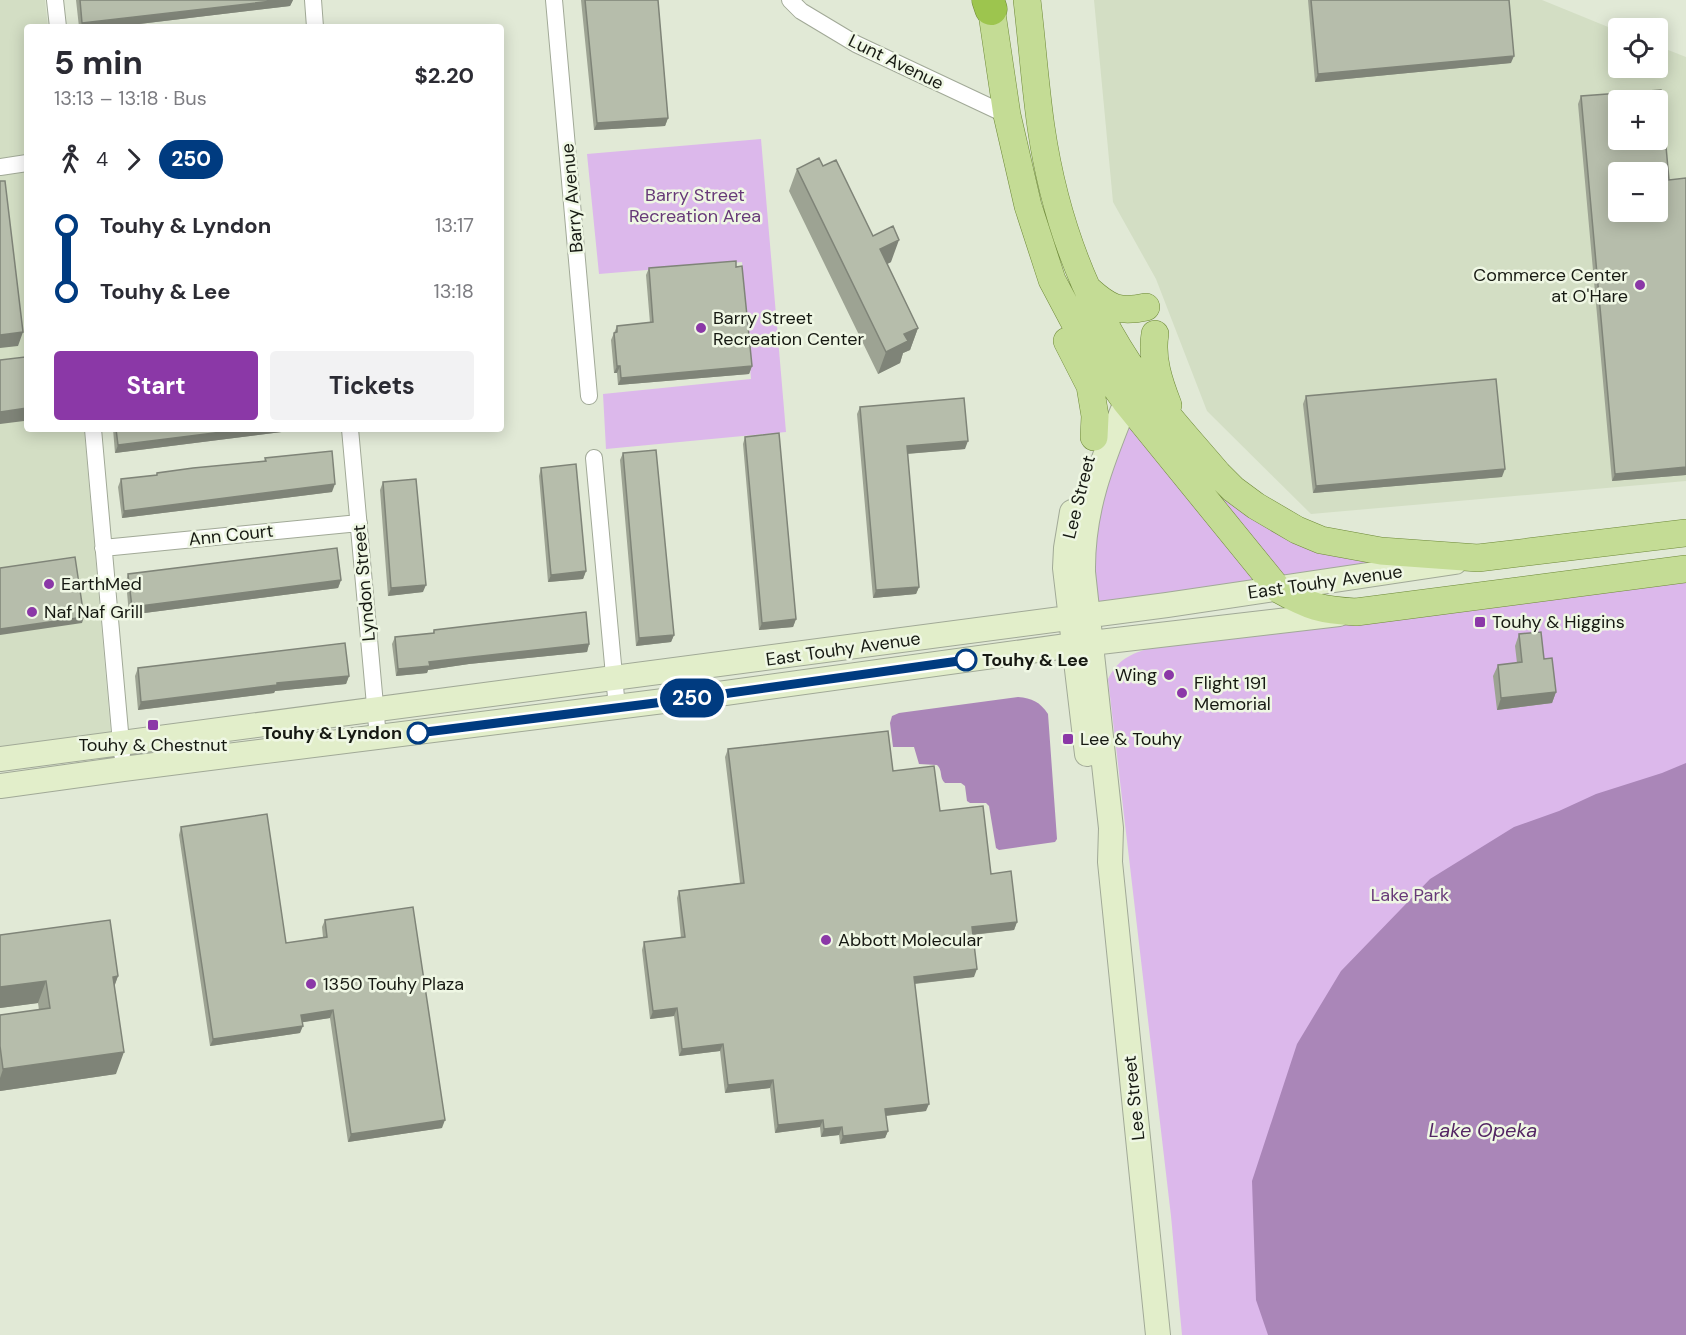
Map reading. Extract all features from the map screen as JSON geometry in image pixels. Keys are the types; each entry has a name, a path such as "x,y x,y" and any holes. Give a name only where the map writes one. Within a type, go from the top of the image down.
{"main road":[{"path":"1027,0 1041,129 1067,238 1125,379 1278,589 1301,603 1323,610 1356,612"},
{"path":"990,3 1007,115 1028,206 1052,280 1087,346 1175,423 1233,489 1256,506 1298,530 1329,542 1381,551 1478,558"},
{"path":"1052,280 1051,305 1090,386 1095,416 1094,437"},
{"path":"1086,288 1114,309 1132,310 1146,307"},
{"path":"1155,334 1153,346 1160,382 1175,423"},
{"name":"Lee Street","path":"1080,617 1065,568 1072,510 1094,437 1125,379"},
{"name":"Lee Street","path":"1125,379 1090,497 1083,550 1080,617 1093,803 1110,862 1158,1335"},
{"name":"East Touhy Avenue","path":"0,759 1080,617 1478,558 1686,533"},
{"path":"1032,623 1058,595 1065,568"},
{"name":"East Touhy Avenue","path":"0,786 617,708 1083,644 1356,612 1686,569"}],"street":[{"path":"55,0 58,24"},
{"path":"312,0 315,24"},
{"name":"Barry Avenue","path":"554,0 589,396"},
{"name":"Lunt Avenue","path":"790,0 810,17 856,44 1007,115"},
{"path":"0,167 24,164"},
{"path":"93,432 123,769"},
{"name":"Lyndon Street","path":"350,432 378,738"},
{"path":"594,458 617,708"},
{"name":"Ann Court","path":"103,548 359,523"}],"shaded area":[{"path":"0,0 45,0 48,24 24,24 24,432 84,432 111,736 0,749"},
{"path":"1094,0 1542,0 1608,27 1608,78 1668,78 1668,50 1686,57 1686,481 1311,514 1207,411 1156,279 1113,202"}],"green space":[{"name":"Barry Street Recreation Area","path":"761,139 786,432 606,449 603,394 751,379 742,262 599,274 587,154"},
{"path":"1141,404 1210,481 1388,564 1288,582"},
{"path":"1131,426 1258,581 1096,607 1092,588 1097,501 1127,427"},
{"name":"Lake Park","path":"1686,581 1686,1335 1182,1335 1171,1216 1108,679 1112,672 1126,658 1150,648"}],"water":[{"path":"1018,697 1035,701 1048,714 1057,839 1055,842 999,850 996,848 989,806 986,803 967,801 965,786 961,783 945,783 937,765 919,764 914,747 893,747 890,723 892,716 899,713"},
{"name":"Lake Opeka","path":"1686,763 1686,1335 1268,1335 1256,1300 1252,1181 1297,1044 1341,971 1430,879 1514,827 1559,811 1596,794"}],"building":[{"path":"80,0 281,0 82,23"},
{"path":"585,0 658,0 668,118 597,123"},
{"path":"1311,0 1509,0 1514,56 1318,74"},
{"name":"Commerce Center at O'Hare","path":"1608,94 1608,150 1666,150 1667,162 1608,162 1608,222 1668,222 1668,169 1669,180 1686,178 1686,467 1615,474 1581,96"},
{"path":"819,158 823,166 836,160 873,236 893,226 899,240 880,249 918,328 904,334 908,341 886,352 797,169"},
{"path":"0,181 5,181 23,332 0,335"},
{"name":"Barry Street Recreation Center","path":"736,261 736,267 742,266 752,366 621,378 620,366 617,366 614,333 617,332 617,326 653,322 649,268"},
{"path":"24,357 24,408 0,412 0,360"},
{"path":"1496,379 1505,469 1316,486 1306,396"},
{"path":"964,398 968,441 907,446 919,587 876,590 860,407"},
{"path":"116,432 222,432 118,445"},
{"path":"779,433 796,619 762,623 745,437"},
{"path":"656,450 674,635 639,638 623,453"},
{"path":"332,451 335,484 124,511 121,479 193,468 266,461 265,458"},
{"path":"576,464 586,571 551,575 541,468"},
{"path":"416,479 426,585 391,588 383,482"},
{"path":"337,548 341,580 132,607 128,574"},
{"path":"75,557 84,617 0,629 0,568"},
{"path":"586,612 589,644 429,662 430,666 398,669 395,637 434,633 434,630"},
{"path":"1541,632 1544,659 1552,658 1556,692 1501,698 1498,665 1522,662 1519,634"},
{"path":"345,643 349,676 277,683 277,685 141,702 138,668"},
{"name":"Abbott Molecular","path":"888,731 893,771 934,766 940,811 983,806 991,874 1011,871 1017,922 972,927 977,969 914,977 929,1104 885,1109 888,1131 843,1136 842,1127 824,1129 823,1120 778,1125 773,1080 728,1085 723,1044 682,1049 677,1008 653,1011 644,942 685,937 679,891 744,883 728,749"},
{"name":"1350 Touhy Plaza","path":"267,814 286,943 327,937 325,920 413,907 445,1120 351,1134 333,1010 301,1015 303,1026 213,1039 181,827"},
{"path":"110,920 118,976 113,977 124,1052 3,1069 0,1015 50,1008 46,981 0,987 0,935"}],"bus line":[{"name":"250","path":"418,733 687,699 966,660"}],"place":[{"name":"Commerce Center at O'Hare","path":"1640,285"},
{"name":"Barry Street Recreation Center","path":"701,328"},
{"name":"EarthMed","path":"49,584"},
{"name":"Naf Naf Grill","path":"32,612"},
{"name":"Touhy & Higgins","path":"1480,622"},
{"name":"Touhy & Lee","path":"966,660"},
{"name":"Wing","path":"1169,675"},
{"name":"Flight 191 Memorial","path":"1182,693"},
{"name":"Touhy & Chestnut","path":"153,725"},
{"name":"Touhy & Lyndon","path":"418,733"},
{"name":"Lee & Touhy","path":"1068,739"},
{"name":"Abbott Molecular","path":"826,940"},
{"name":"1350 Touhy Plaza","path":"311,984"}]}
